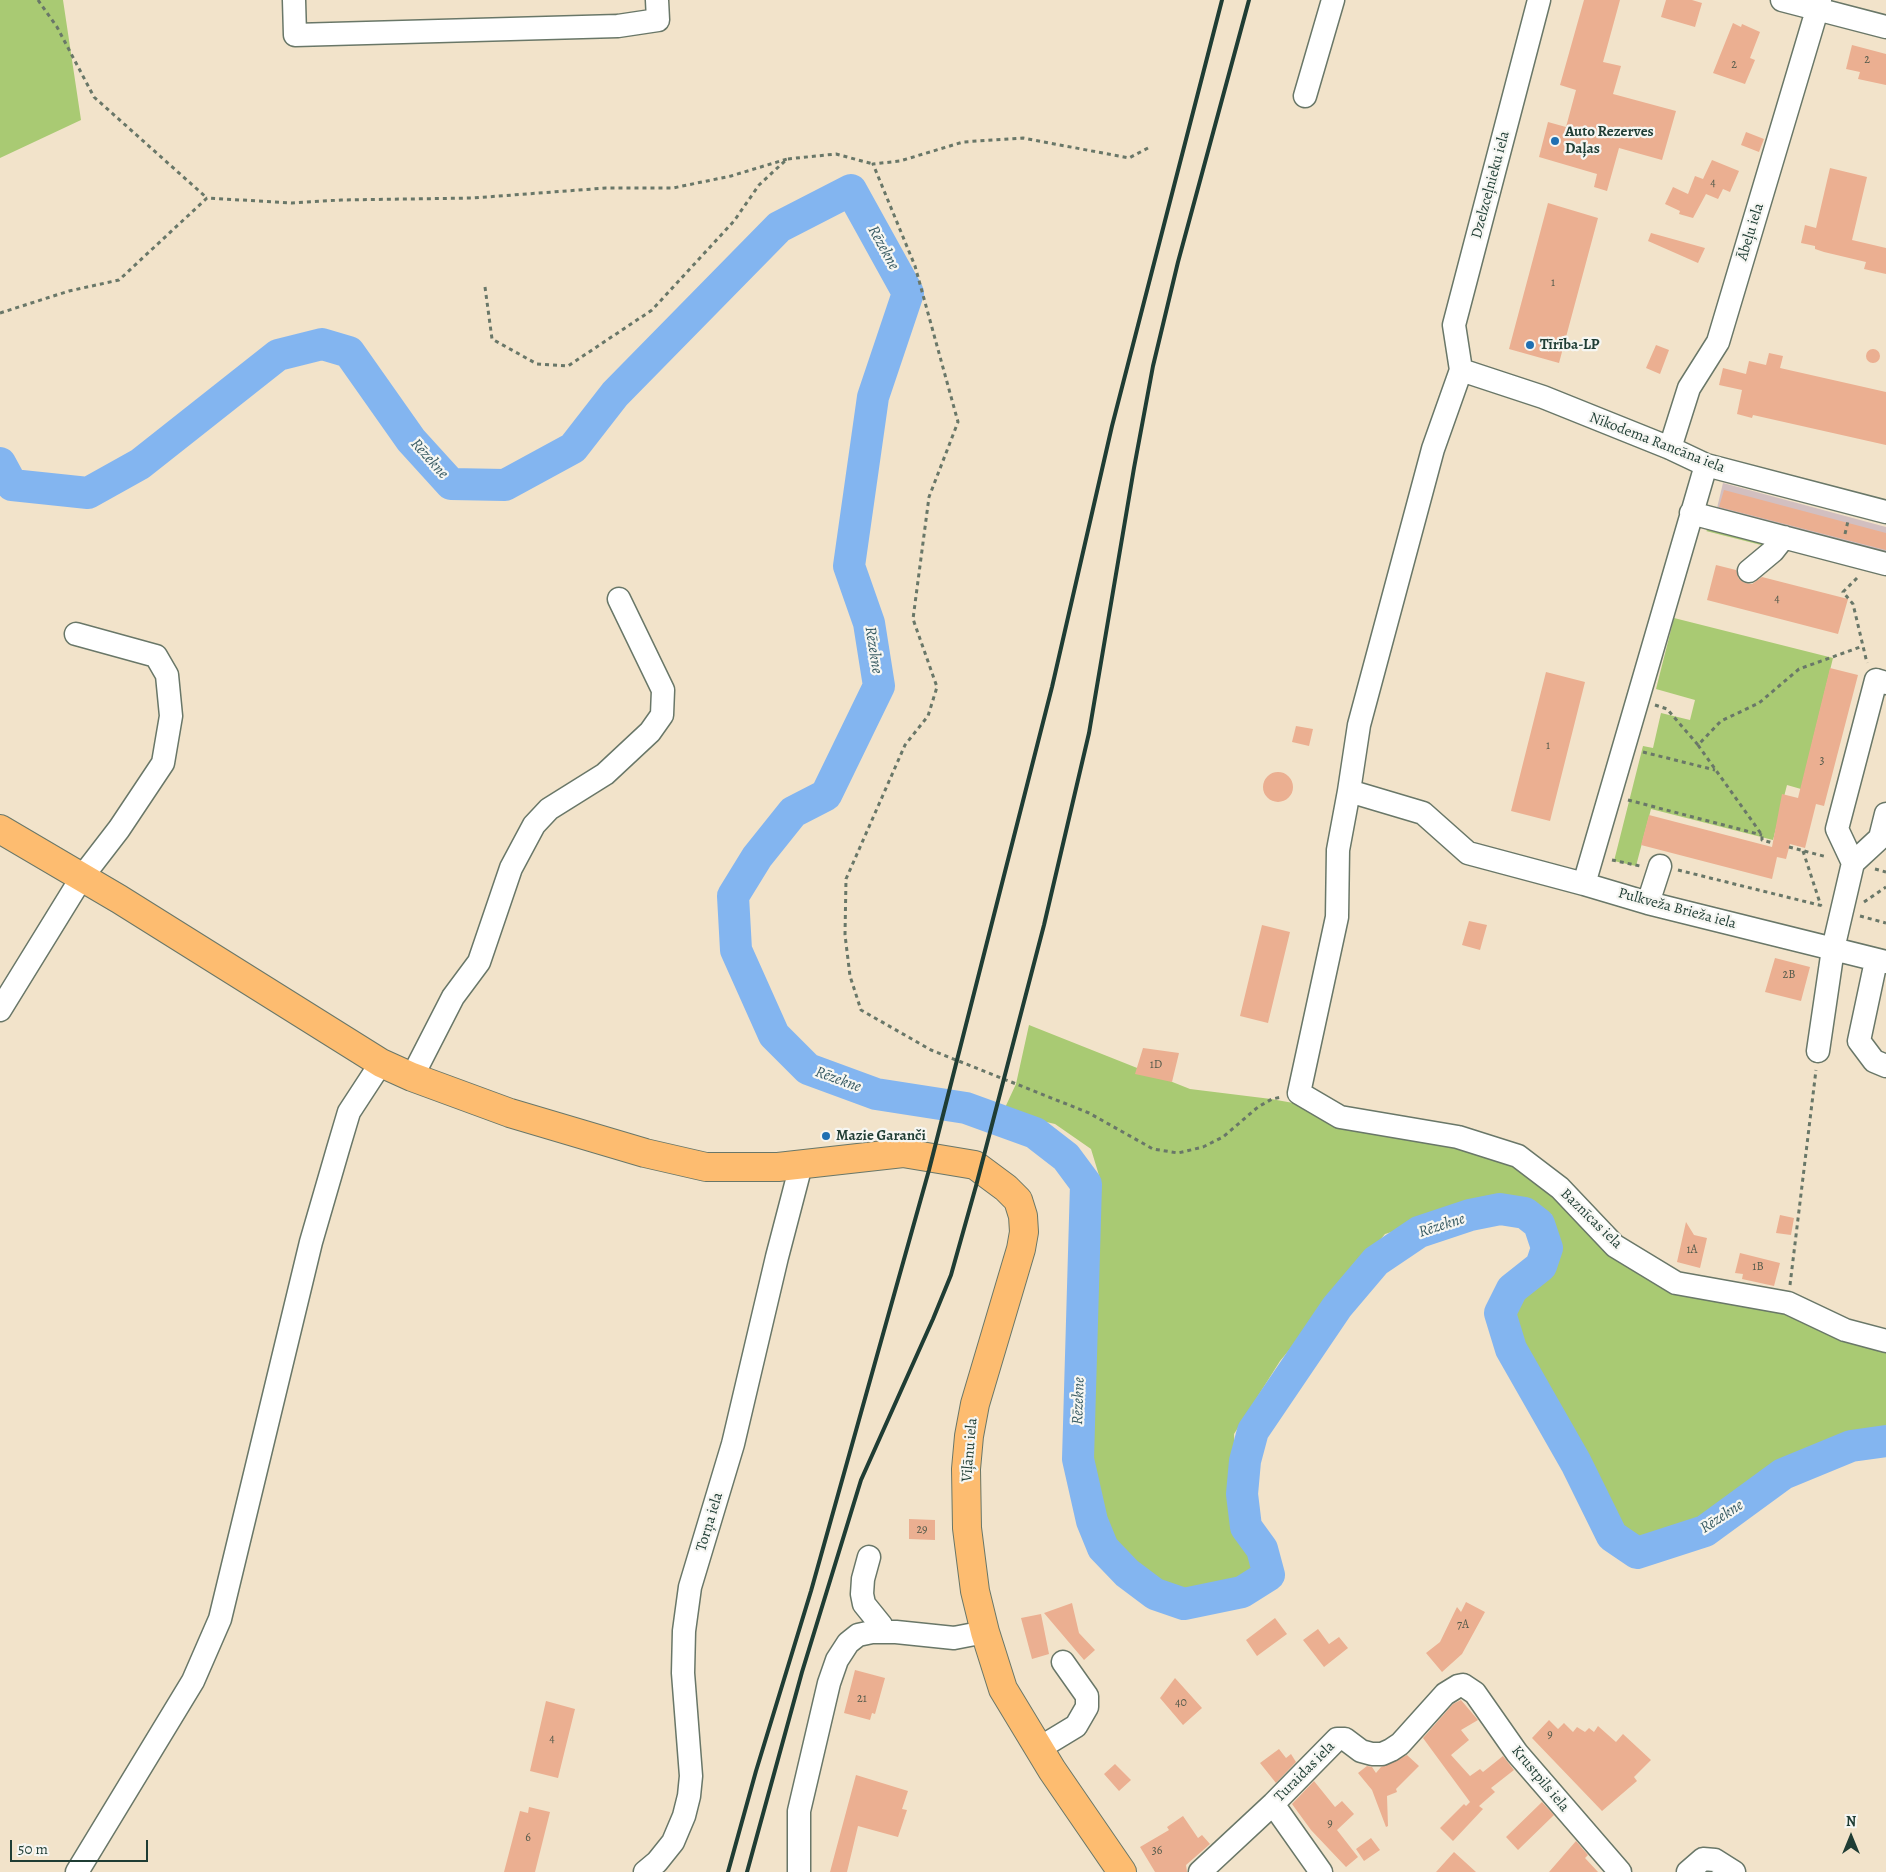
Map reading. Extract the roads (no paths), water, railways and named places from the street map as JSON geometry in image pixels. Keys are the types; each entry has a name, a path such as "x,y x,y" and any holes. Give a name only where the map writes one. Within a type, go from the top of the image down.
{"main road":[{"name":"Viļānu iela","path":"0,829 82,877 381,1063 412,1077 510,1113 681,1163 730,1168 801,1164 903,1153 975,1165 994,1177 1018,1200 1023,1216 1024,1232 1021,1249 975,1404 969,1436 966,1469 968,1528 975,1591 985,1632 1004,1689 1038,1749 1122,1872"}],"street":[{"path":"294,0 295,35 618,26 658,20 657,0"},
{"path":"1305,96 1333,0"},
{"name":"Dzelzceļnieku iela","path":"1461,370 1454,325 1539,0"},
{"path":"1782,0 1818,5 1886,27"},
{"name":"Ābeļu iela","path":"1670,448 1689,388 1718,342 1818,5"},
{"path":"1349,791 1359,725 1433,449 1461,370"},
{"name":"Nikodema Rancāna iela","path":"1461,370 1543,397 1670,448 1706,465 1886,512"},
{"path":"1584,884 1706,465"},
{"path":"1691,513 1880,562"},
{"path":"1749,571 1773,551 1784,537"},
{"path":"412,1077 453,997 479,962 511,868 534,824 549,809 605,774 650,732 662,714 663,690 619,599"},
{"path":"0,1010 82,877 119,829 163,763 171,716 167,675 156,656 76,634"},
{"path":"1854,863 1837,829 1880,687"},
{"name":"Pulkveža Brieža iela","path":"1349,791 1424,813 1468,854 1584,884 1648,903 1881,961"},
{"name":"Baznīcas iela","path":"1349,791 1338,850 1337,917 1299,1093 1340,1117 1458,1137 1518,1156 1560,1188 1615,1246 1676,1282 1788,1303 1845,1330 1886,1341"},
{"path":"1818,1051 1833,949 1854,863 1880,838 1886,814"},
{"path":"1648,903 1660,866"},
{"path":"1881,961 1859,1041 1874,1061 1886,1066"},
{"path":"77,1872 193,1681 220,1619 311,1242 349,1112 381,1063"},
{"name":"Torņa iela","path":"645,1872 657,1862 673,1842 684,1816 689,1796 691,1776 683,1673 684,1631 690,1587 733,1444 801,1164"},
{"path":"869,1557 863,1578 862,1594 864,1604 881,1625 883,1632"},
{"path":"799,1872 799,1811 829,1683 837,1660 848,1643 858,1635 883,1632 954,1638 985,1632"},
{"path":"1038,1749 1076,1726 1087,1707 1087,1696 1064,1662"},
{"name":"Turaidas iela","path":"1200,1872 1273,1804 1337,1739 1345,1739 1361,1751 1382,1754 1400,1744 1445,1694 1463,1685"},
{"name":"Krustpils iela","path":"1463,1685 1475,1693 1517,1753 1620,1872"},
{"path":"1273,1804 1321,1872"},
{"path":"1688,1872 1703,1860 1715,1860 1734,1872"}],"waterway":[{"name":"Rēzekne","path":"0,463 12,485 88,493 140,464 278,355 322,344 349,352 411,440 451,484 505,485 573,448 615,394 779,227 851,190 908,293 873,397 849,566 869,623 879,686 826,795 793,812 757,857 733,896 736,950 774,1035 808,1069 876,1094 966,1108 1035,1133 1066,1157 1086,1184 1078,1459 1092,1521 1103,1548 1127,1573 1155,1594 1184,1604 1242,1592 1269,1575 1262,1549 1246,1527 1242,1494 1245,1461 1253,1431 1337,1307 1376,1261 1419,1232 1470,1215 1500,1209 1525,1213 1539,1224 1547,1248 1541,1266 1512,1289 1500,1313 1511,1349 1576,1463 1612,1536 1637,1553 1705,1531 1783,1474 1851,1446 1886,1441"}],"railway":[{"path":"728,1872 756,1771 811,1591 929,1170 1052,687 1112,426 1222,0"},
{"path":"747,1872 802,1672 861,1480 951,1275 976,1186 1044,925 1089,733 1153,366 1178,262 1249,0"}],"place":[{"name":"Auto Rezerves Daļas","path":"1555,141"},
{"name":"Tīrība-LP","path":"1530,345"},
{"name":"Mazie Garanči","path":"826,1136"}]}
